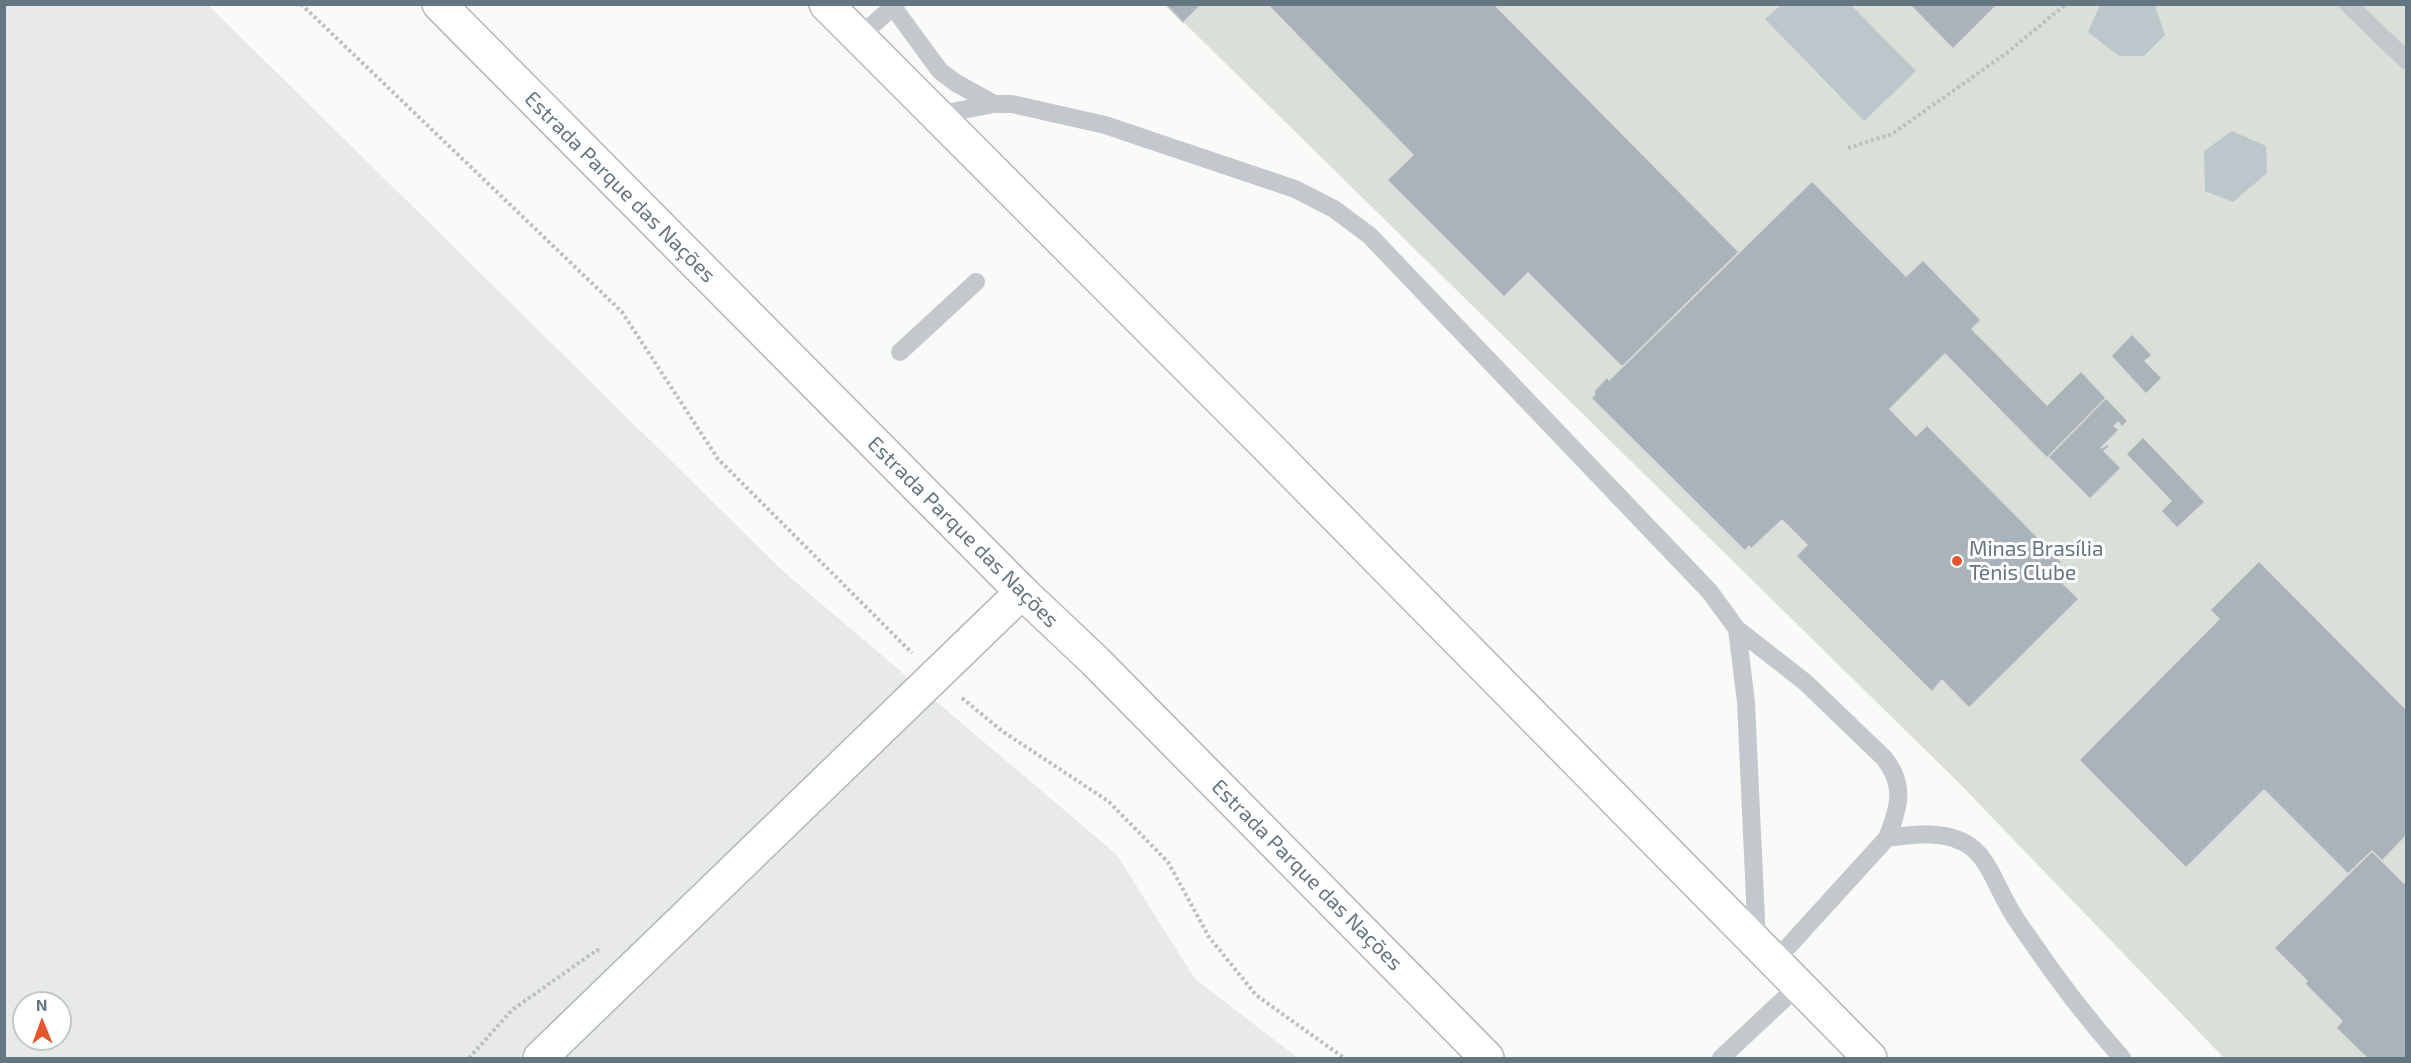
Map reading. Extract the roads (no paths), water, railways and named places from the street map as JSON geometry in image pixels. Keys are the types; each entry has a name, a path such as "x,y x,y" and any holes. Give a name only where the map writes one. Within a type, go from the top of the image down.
{"main road":[{"name":"Estrada Parque das Nações","path":"439,4 1022,592 1095,661 1487,1059"},
{"path":"826,4 1260,439 1870,1059"},
{"path":"540,1059 1022,592"}],"lane":[{"path":"2348,4 2406,60"},
{"path":"859,38 895,6 940,71 956,83 994,104"},
{"path":"936,115 994,104 1031,107 1105,125 1294,189 1334,209 1369,235 1710,592 1737,629 1804,682 1893,769 1898,783 1898,801 1887,838 1766,952"},
{"path":"900,352 976,282"},
{"path":"1737,629 1746,702 1766,952"},
{"path":"1887,838 1922,834 1947,836 1965,842 1985,861 2006,902 2027,935 2075,1001 2122,1059"},
{"path":"1721,1059 1799,985"}],"place":[{"name":"Minas Brasília Tênis Clube","path":"1957,561"}]}
